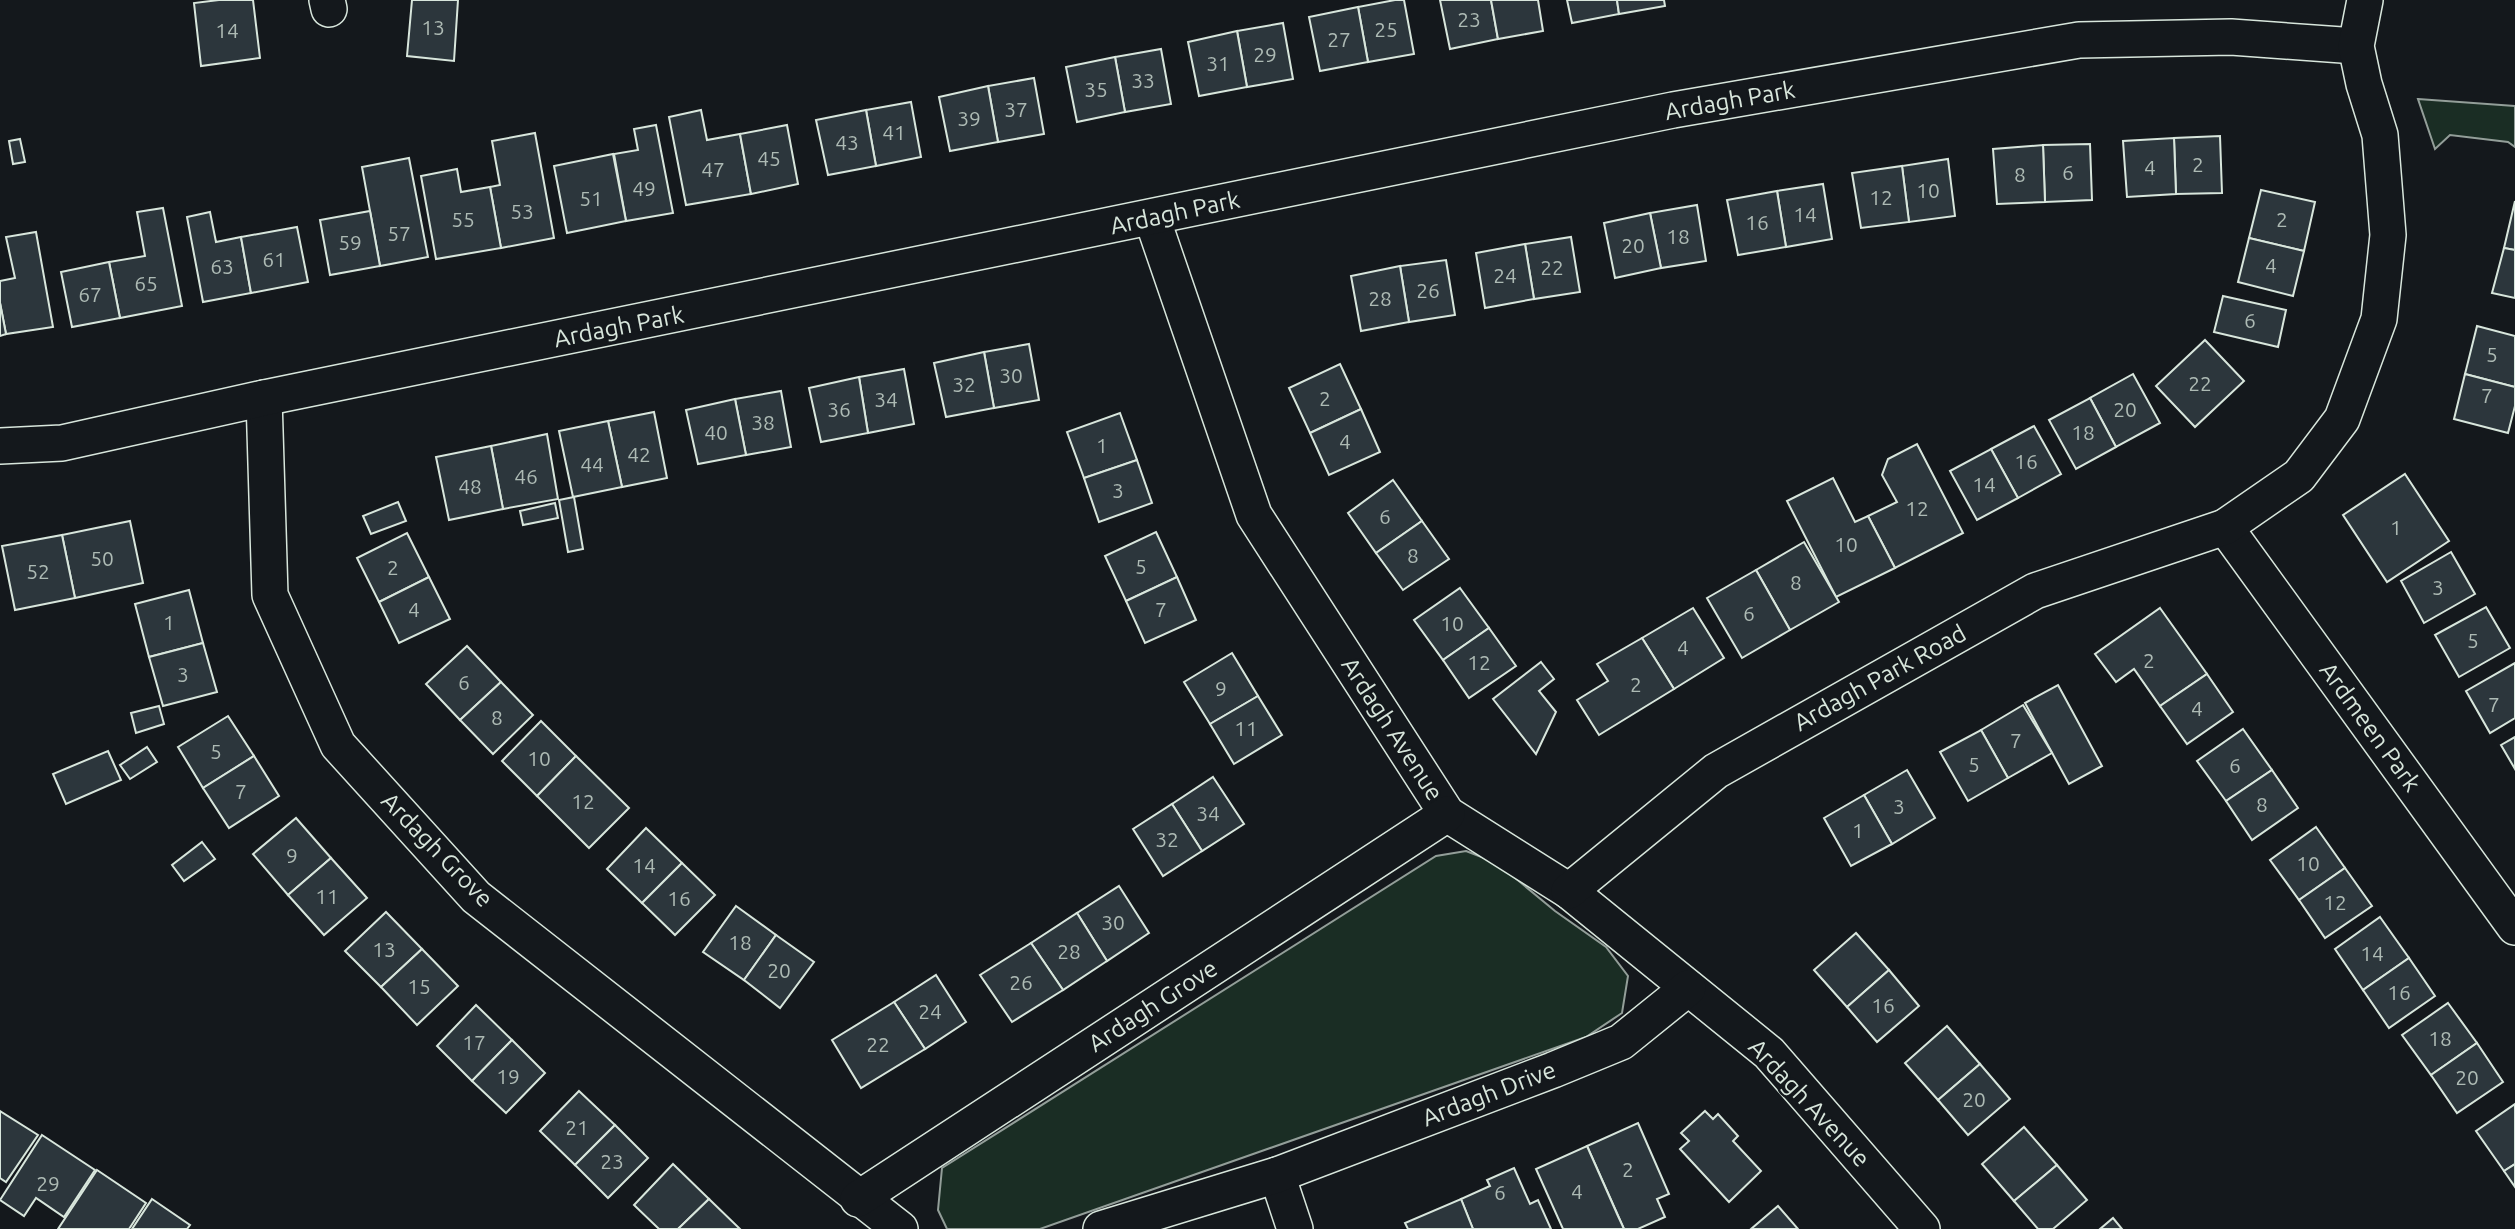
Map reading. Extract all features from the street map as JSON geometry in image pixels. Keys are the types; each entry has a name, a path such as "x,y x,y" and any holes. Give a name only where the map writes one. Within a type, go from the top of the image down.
{"street":[{"path":"2356,46 2365,0"},
{"name":"Ardagh Park","path":"0,446 62,443 264,398 1673,110 2079,40 2231,37 2356,46"},
{"name":"Ardagh Park Road","path":"1569,891 1716,771 2035,591 2225,527 2299,476 2342,419 2379,319 2388,235 2379,135 2356,46"},
{"name":"Ardagh Avenue","path":"1152,218 1254,515 1447,814 1569,891 1769,1053 1922,1229"},
{"name":"Ardagh Grove","path":"264,398 270,595 338,745 476,897 858,1199 900,1229"},
{"name":"Ardmeen Park","path":"2225,527 2515,927"},
{"name":"Ardagh Grove","path":"858,1199 1447,814"},
{"name":"Ardagh Drive","path":"1101,1229 1277,1175 1553,1070 1621,1042 1688,988"},
{"path":"1277,1175 1295,1229"}],"green space":[{"path":"2418,99 2515,106 2515,147 2508,142 2450,135 2435,149"},
{"path":"1466,851 1497,863 1555,911 1606,947 1628,976 1622,1013 1586,1037 1040,1229 947,1229 938,1210 942,1168 1436,856"}],"building":[{"path":"253,0 260,58 201,66 194,3"},
{"path":"412,0 458,0 454,61 407,56"},
{"path":"1404,0 1414,54 1368,62 1358,7"},
{"path":"1440,0 1491,0 1498,39 1450,49"},
{"path":"1491,0 1538,0 1543,31 1498,39"},
{"path":"1567,0 1617,0 1619,14 1572,23"},
{"path":"1617,0 1664,0 1665,6 1619,14"},
{"path":"1358,7 1368,62 1320,71 1309,17"},
{"path":"1283,23 1293,79 1247,87 1237,31"},
{"path":"1237,31 1247,87 1199,96 1188,42"},
{"path":"1161,49 1171,104 1125,112 1115,57"},
{"path":"1115,57 1125,112 1077,122 1066,67"},
{"path":"1034,78 1044,134 998,142 988,86"},
{"path":"988,86 998,142 950,151 939,97"},
{"path":"911,102 921,157 876,166 866,110"},
{"path":"701,110 707,140 740,134 751,194 686,205 669,117"},
{"path":"866,110 876,166 828,175 816,120"},
{"path":"656,125 673,213 626,221 614,154 638,150 634,129"},
{"path":"787,125 798,184 751,194 740,134"},
{"path":"535,133 554,238 501,248 490,187 500,185 492,141"},
{"path":"2220,136 2222,193 2176,194 2174,138"},
{"path":"2174,138 2176,194 2127,197 2123,141"},
{"path":"20,139 25,162 13,164 9,141"},
{"path":"2090,144 2092,200 2045,202 2043,145"},
{"path":"2043,145 2045,202 1997,204 1993,149"},
{"path":"613,154 626,221 567,233 554,166"},
{"path":"409,158 428,257 380,266 362,167"},
{"path":"1948,159 1955,216 1909,222 1902,166"},
{"path":"1902,166 1909,222 1861,228 1852,173"},
{"path":"457,169 461,192 490,187 501,248 436,259 421,176"},
{"path":"1823,184 1832,239 1786,247 1777,191"},
{"path":"2261,190 2315,202 2304,251 2249,238"},
{"path":"1777,191 1786,247 1738,255 1727,200"},
{"path":"2515,201 2515,250 2504,248"},
{"path":"1697,205 1706,261 1661,268 1650,213"},
{"path":"163,208 182,306 120,318 109,262 145,256 137,212"},
{"path":"370,211 380,266 330,275 320,220"},
{"path":"210,212 216,242 241,237 251,293 203,302 187,217"},
{"path":"1650,213 1661,268 1615,278 1604,223"},
{"path":"297,227 308,282 251,293 241,237"},
{"path":"36,232 53,327 6,334 0,303 0,281 15,278 6,237"},
{"path":"1571,237 1580,292 1534,299 1525,244"},
{"path":"2249,238 2304,251 2293,296 2238,282"},
{"path":"1525,244 1534,299 1485,308 1476,253"},
{"path":"2504,248 2515,250 2515,298 2492,293"},
{"path":"1446,260 1455,315 1409,322 1400,266"},
{"path":"109,262 120,318 72,327 61,272"},
{"path":"1400,266 1409,322 1361,331 1351,276"},
{"path":"2223,296 2286,310 2278,347 2214,332"},
{"path":"0,303 6,334 0,336"},
{"path":"2477,326 2515,336 2515,387 2465,374"},
{"path":"2205,340 2244,381 2195,427 2156,386"},
{"path":"1029,344 1039,400 994,408 984,352"},
{"path":"984,352 994,408 946,417 934,363"},
{"path":"1340,364 1361,409 1310,433 1289,388"},
{"path":"904,369 914,424 868,433 859,377"},
{"path":"2133,374 2160,423 2116,447 2090,398"},
{"path":"2465,374 2515,387 2515,406 2508,433 2454,419"},
{"path":"859,377 868,433 821,442 809,388"},
{"path":"781,391 791,447 746,455 735,399"},
{"path":"2090,398 2116,447 2076,469 2049,420"},
{"path":"735,399 746,455 698,464 686,410"},
{"path":"1361,409 1380,452 1329,475 1310,433"},
{"path":"654,412 667,478 622,487 608,421"},
{"path":"1120,413 1137,460 1084,478 1067,432"},
{"path":"608,421 622,487 573,497 559,431"},
{"path":"2034,426 2061,474 2018,498 1991,449"},
{"path":"547,434 558,499 503,509 491,446"},
{"path":"1917,444 1963,533 1895,568 1868,516 1897,502 1882,475 1888,459"},
{"path":"491,446 503,509 449,520 436,457"},
{"path":"1991,449 2018,498 1977,520 1950,471"},
{"path":"1137,460 1152,503 1099,522 1084,478"},
{"path":"2405,474 2449,541 2387,582 2343,515"},
{"path":"1833,478 1855,522 1868,516 1895,568 1836,597 1787,501"},
{"path":"1393,480 1422,521 1376,553 1348,513"},
{"path":"574,497 583,549 568,552 559,500"},
{"path":"398,502 406,521 371,534 363,516"},
{"path":"555,503 558,518 523,525 520,511"},
{"path":"130,521 143,583 75,598 62,535"},
{"path":"1422,521 1449,559 1403,590 1376,553"},
{"path":"1156,532 1177,577 1126,601 1105,556"},
{"path":"407,533 429,577 379,602 357,558"},
{"path":"62,535 75,598 15,610 2,546"},
{"path":"1804,542 1839,602 1790,630 1756,570"},
{"path":"2451,552 2475,594 2424,623 2401,581"},
{"path":"1756,570 1790,630 1742,658 1707,598"},
{"path":"429,577 450,619 399,643 379,602"},
{"path":"1177,577 1196,620 1145,643 1126,601"},
{"path":"1460,588 1489,628 1443,660 1414,620"},
{"path":"189,590 203,643 149,657 135,604"},
{"path":"2486,607 2510,648 2459,677 2435,635"},
{"path":"1693,608 1724,658 1674,689 1642,638"},
{"path":"2160,608 2207,674 2160,706 2134,669 2116,682 2095,654"},
{"path":"1489,628 1516,666 1469,698 1443,660"},
{"path":"1642,638 1674,689 1599,735 1577,700 1608,681 1597,664"},
{"path":"203,643 217,692 163,706 149,657"},
{"path":"467,646 501,682 460,720 426,684"},
{"path":"1232,653 1258,696 1210,724 1184,682"},
{"path":"1541,662 1554,679 1539,691 1556,712 1536,754 1493,699"},
{"path":"2515,663 2515,718 2490,733 2466,691"},
{"path":"2207,674 2233,712 2187,744 2160,706"},
{"path":"501,682 533,715 493,754 460,720"},
{"path":"2058,685 2102,766 2069,784 2025,703"},
{"path":"1258,696 1282,735 1234,764 1210,724"},
{"path":"2023,705 2052,753 2008,778 1981,730"},
{"path":"159,706 164,724 136,733 131,713"},
{"path":"228,716 254,756 203,788 178,747"},
{"path":"541,721 576,756 537,796 502,761"},
{"path":"2243,729 2272,770 2226,801 2197,761"},
{"path":"1981,730 2008,778 1968,801 1940,752"},
{"path":"2515,737 2515,769 2501,745"},
{"path":"147,747 157,762 130,779 120,765"},
{"path":"108,751 121,780 66,804 53,774"},
{"path":"254,756 279,796 229,828 203,788"},
{"path":"576,756 629,808 589,848 537,796"},
{"path":"1907,770 1935,818 1892,844 1864,795"},
{"path":"2272,770 2298,808 2252,840 2226,801"},
{"path":"1213,777 1244,824 1202,851 1172,804"},
{"path":"1864,795 1892,844 1851,866 1824,818"},
{"path":"1172,804 1202,851 1163,876 1133,829"},
{"path":"296,818 331,858 288,895 253,854"},
{"path":"2316,827 2345,868 2299,900 2270,860"},
{"path":"646,828 682,863 642,903 607,869"},
{"path":"202,842 215,859 184,881 172,865"},
{"path":"331,858 367,898 324,935 288,895"},
{"path":"682,863 715,895 675,935 642,903"},
{"path":"2345,868 2372,906 2325,938 2299,900"},
{"path":"1119,886 1149,933 1107,961 1077,913"},
{"path":"736,906 776,935 744,980 703,952"},
{"path":"386,912 422,949 381,987 345,951"},
{"path":"1077,913 1107,961 1063,990 1031,943"},
{"path":"2380,917 2409,958 2363,990 2335,949"},
{"path":"1856,933 1889,970 1847,1007 1814,970"},
{"path":"776,935 814,962 780,1008 744,980"},
{"path":"1031,943 1063,990 1012,1022 980,975"},
{"path":"422,949 458,986 417,1025 381,987"},
{"path":"2409,958 2435,996 2389,1028 2363,990"},
{"path":"1889,970 1919,1006 1877,1042 1847,1007"},
{"path":"936,975 966,1022 925,1049 894,1002"},
{"path":"894,1002 925,1049 861,1088 832,1040"},
{"path":"2448,1003 2477,1043 2431,1075 2402,1035"},
{"path":"476,1005 512,1040 472,1081 437,1046"},
{"path":"1947,1026 1980,1064 1938,1100 1905,1063"},
{"path":"512,1040 545,1073 506,1113 472,1081"},
{"path":"2477,1043 2503,1082 2457,1113 2431,1075"},
{"path":"1980,1064 2010,1099 1968,1135 1938,1100"},
{"path":"579,1091 615,1125 575,1165 540,1131"},
{"path":"2515,1104 2515,1164 2504,1171 2476,1131"},
{"path":"0,1111 38,1135 6,1182 0,1178"},
{"path":"1705,1111 1713,1119 1718,1114 1738,1136 1733,1141 1761,1171 1729,1202 1680,1149 1689,1141 1681,1133"},
{"path":"1638,1123 1669,1194 1657,1199 1665,1217 1638,1229 1624,1229 1587,1146"},
{"path":"615,1125 648,1158 608,1198 575,1165"},
{"path":"2024,1127 2057,1165 2014,1201 1982,1164"},
{"path":"42,1135 95,1170 64,1217 36,1198 24,1216 0,1200"},
{"path":"1587,1146 1624,1229 1563,1229 1536,1169"},
{"path":"673,1164 709,1199 678,1229 659,1229 634,1205"},
{"path":"2515,1164 2515,1187 2504,1171"},
{"path":"2057,1165 2087,1200 2053,1229 2038,1229 2014,1201"},
{"path":"1514,1168 1530,1204 1538,1200 1551,1229 1473,1229 1461,1199 1490,1186 1487,1180"},
{"path":"97,1170 146,1203 129,1229 58,1229"},
{"path":"152,1199 190,1225 187,1229 132,1229"},
{"path":"709,1199 740,1229 678,1229"},
{"path":"1461,1199 1473,1229 1408,1229 1405,1223"},
{"path":"1778,1206 1798,1229 1751,1229"},
{"path":"2113,1218 2122,1229 2100,1229"}]}
